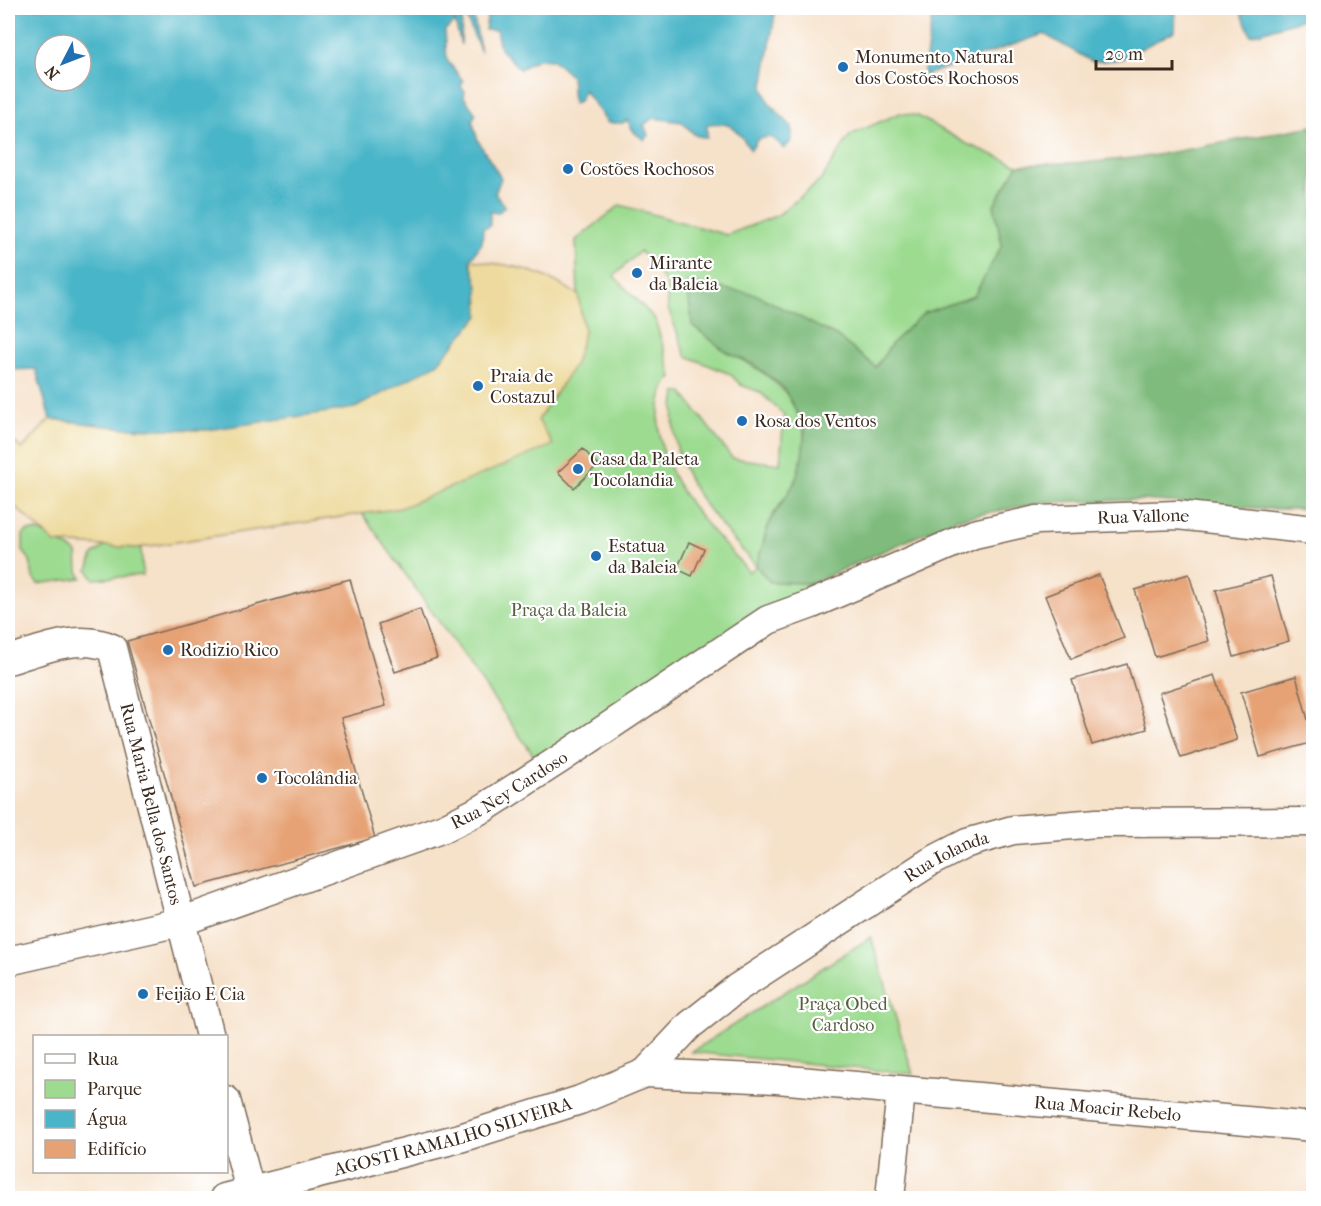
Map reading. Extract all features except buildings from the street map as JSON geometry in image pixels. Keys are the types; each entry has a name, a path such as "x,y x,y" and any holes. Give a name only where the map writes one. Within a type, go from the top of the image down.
{"street":[{"name":"Rua Vallone","path":"974,534 1037,519 1177,515 1314,530"},
{"name":"Rua Ney Cardoso","path":"8,960 180,922 444,828 484,808 768,620 812,604 974,534"},
{"name":"Rua Maria Bella dos Santos","path":"8,660 80,640 96,641 112,648 210,1035"},
{"name":"Rua Iolanda","path":"645,1073 690,1025 737,988 930,862 967,843 1013,831 1097,823 1314,822"},
{"name":"Rua Moacir Rebelo","path":"645,1073 777,1079 1314,1127"},
{"name":"AGOSTI RAMALHO SILVEIRA","path":"242,1196 460,1138 580,1100 645,1073"},
{"path":"890,1198 901,1091"},
{"path":"228,1112 242,1196"}],"green space":[{"name":"Praça da Baleia","path":"900,113 918,116 967,144 1018,165 994,205 1002,245 974,296 924,313 893,342 876,367 836,336 725,351 746,362 780,387 792,402 801,419 804,438 802,459 794,483 769,522 756,566 770,582 812,583 539,763 362,513 400,508 538,420 574,364 584,332 578,295 576,240 620,205 727,235 778,215 821,180 850,135","holes":["640,251 667,284 668,308 686,356 730,374 741,385 760,392 784,415 780,464 732,458 682,392 676,393 673,420 676,444 683,467 707,508 756,566 749,572 717,537 686,497 664,453 659,430 660,406 662,394 672,377 655,319 614,276"]},
{"path":"1313,126 1313,509 1270,509 1141,500 1044,502 956,519 812,583 770,582 756,566 770,521 795,482 802,457 805,428 783,387 754,365 725,351 692,325 687,283 755,294 836,336 876,367 893,342 924,313 974,296 1002,245 994,205 1018,165 1093,162 1151,156"},
{"path":"27,531 38,531 77,553 78,571 82,578 38,584 33,578 30,560 23,551 23,535"},
{"path":"105,546 141,548 143,575 94,579 88,570 93,555"},
{"name":"Praça Obed Cardoso","path":"871,937 913,1074 691,1052"}],"sand":[{"name":"Praia de Costazul","path":"470,260 527,270 552,280 578,295 584,332 575,364 538,420 553,445 400,508 137,548 55,543 8,500 8,437 22,449 50,419 124,428 207,430 437,364 478,316 478,287"}],"water":[{"path":"8,8 776,8 763,88 769,103 792,127 792,140 784,149 775,140 766,137 757,140 751,150 734,128 724,124 707,124 707,138 695,135 682,122 653,118 644,125 648,135 644,140 634,132 627,120 623,123 608,123 584,90 579,101 573,104 571,76 553,60 537,59 520,69 500,49 496,30 485,30 487,18 485,12 476,10 473,14 481,52 466,17 462,16 461,45 455,22 445,30 447,60 463,81 461,87 465,91 464,97 476,114 472,120 478,141 501,178 495,194 505,206 498,213 490,212 490,226 483,228 482,243 470,260 478,287 479,316 437,364 355,408 207,430 124,428 50,419 36,369 8,370"},
{"path":"940,8 1176,8 1175,31 1121,59 1093,62 1044,34 923,76 932,19"},
{"path":"1239,8 1313,8 1313,16 1251,35"}],"place":[{"name":"Monumento Natural dos Costões Rochosos","path":"843,67"},
{"name":"Costões Rochosos","path":"568,169"},
{"name":"Mirante da Baleia","path":"637,273"},
{"name":"Praia de Costazul","path":"478,386"},
{"name":"Rosa dos Ventos","path":"742,421"},
{"name":"Casa da Paleta Tocolandia","path":"578,469"},
{"name":"Estatua da Baleia","path":"596,556"},
{"name":"Rodizio Rico","path":"168,650"},
{"name":"Tocolândia","path":"262,778"},
{"name":"Feijão E Cia","path":"143,994"}]}
